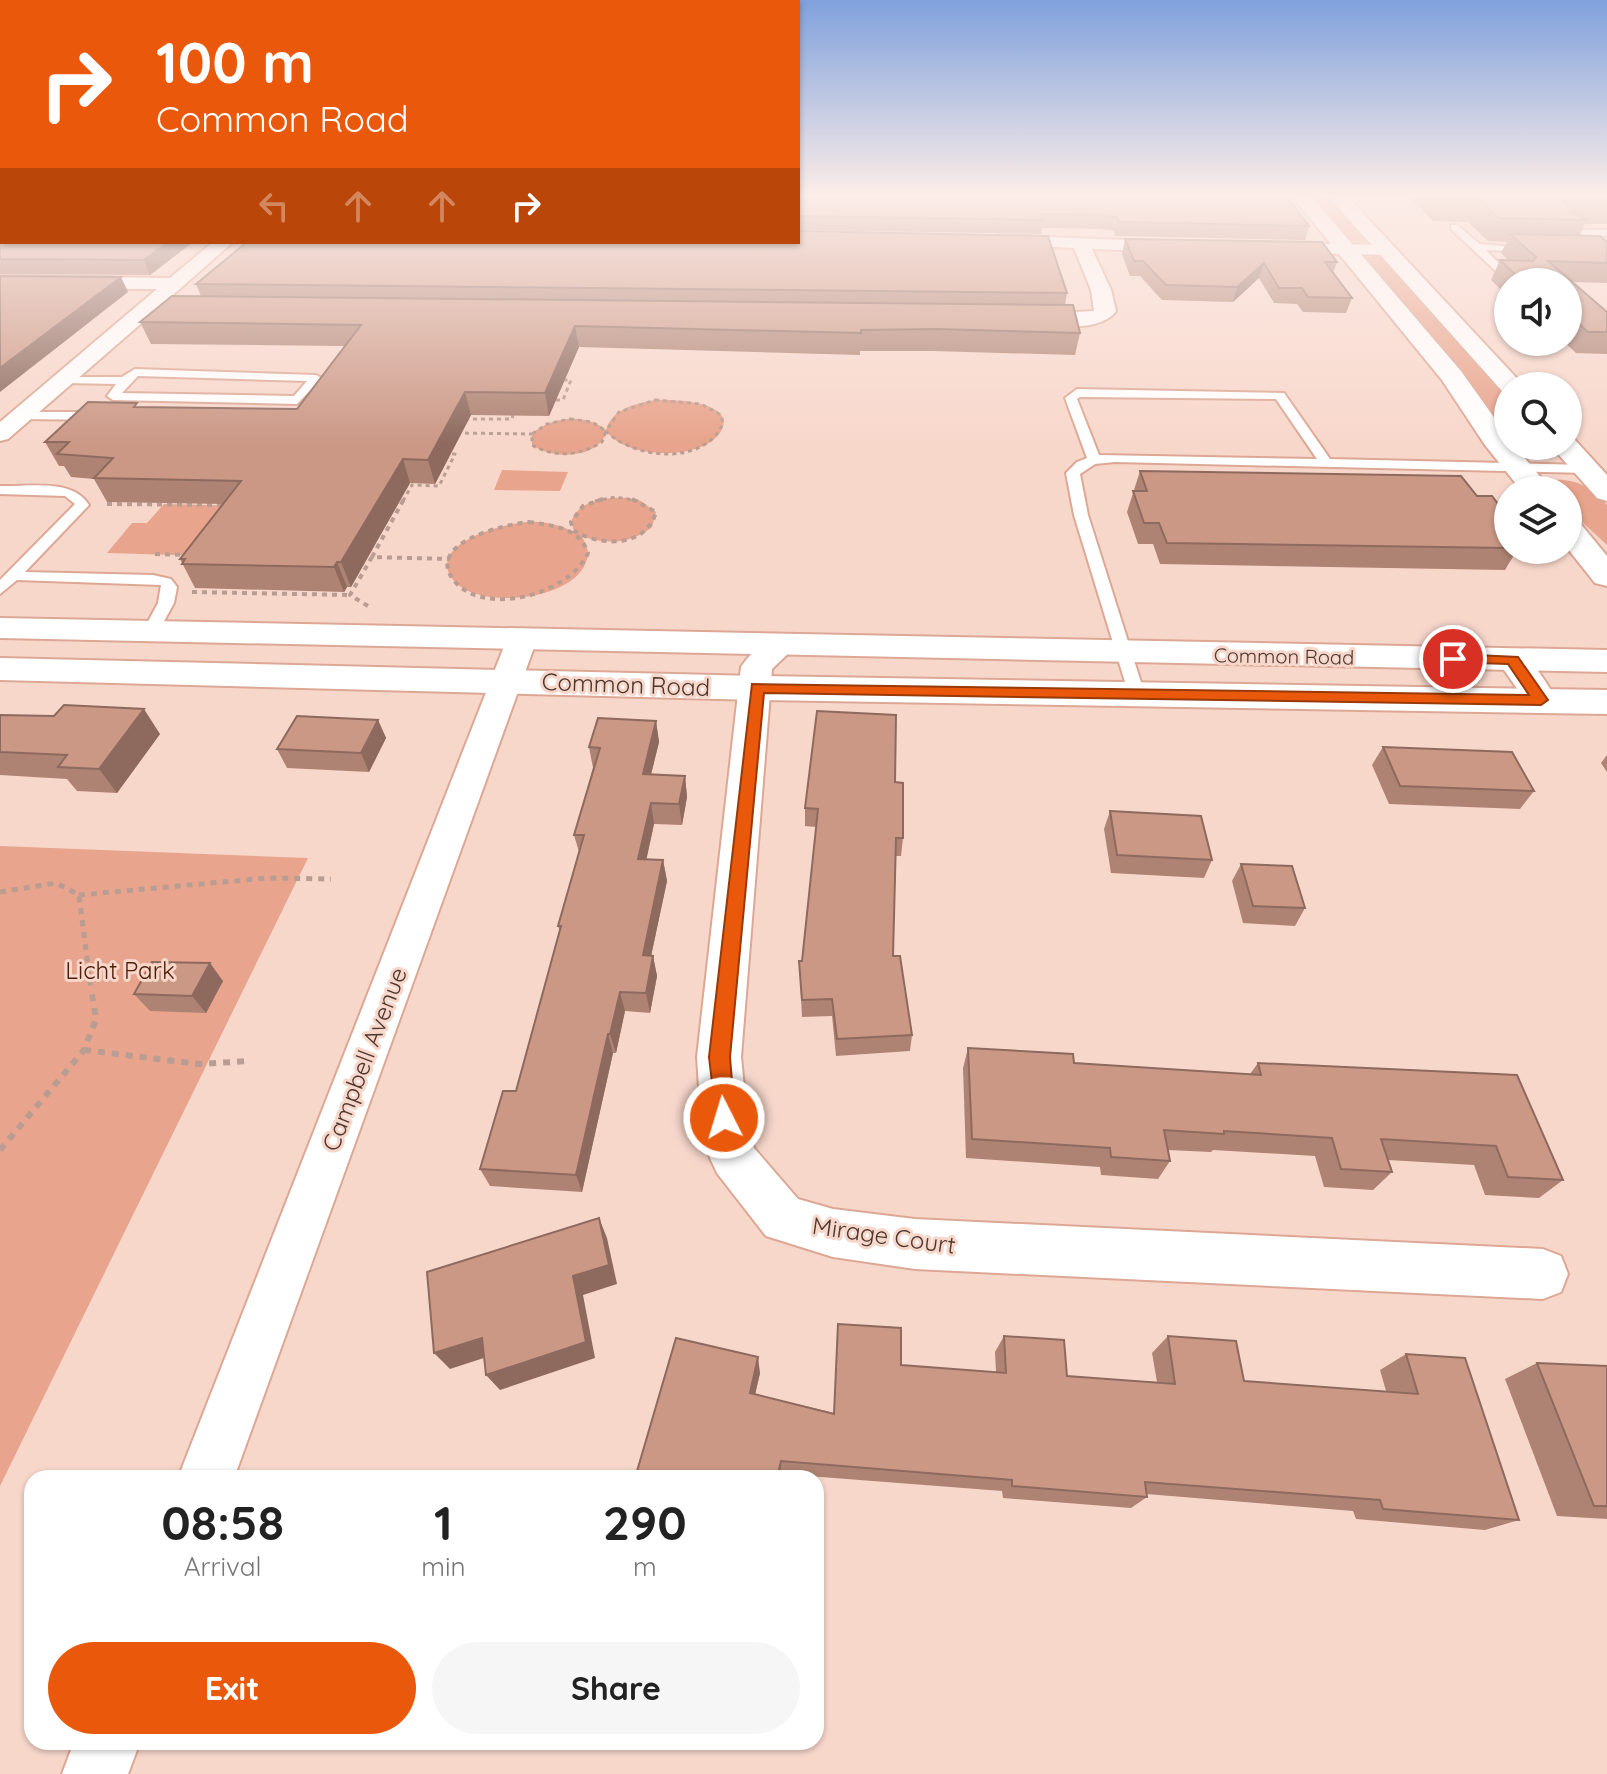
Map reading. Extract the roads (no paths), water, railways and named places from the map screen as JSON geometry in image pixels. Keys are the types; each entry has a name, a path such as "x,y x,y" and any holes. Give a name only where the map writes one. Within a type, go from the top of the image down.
{"street":[{"path":"0,434 180,278"},
{"path":"997,318 1075,319 1101,316 1107,304 1096,278"},
{"path":"1369,278 1452,376 1524,476"},
{"path":"1412,278 1498,372"},
{"path":"0,282 172,284"},
{"path":"147,308 226,309"},
{"path":"0,405 28,410"},
{"path":"1578,460 1607,492"},
{"path":"1582,546 1607,576"},
{"name":"Common Road","path":"0,628 1607,661"},
{"name":"Campbell Avenue","path":"209,1470 522,639"},
{"name":"Mirage Court","path":"782,645 757,667 719,1057 724,1118 733,1158 783,1219 833,1233 915,1244 1543,1274"},
{"path":"1512,660 1541,700"},
{"name":"Common Road","path":"0,669 757,688 1607,702"},
{"path":"95,1774 104,1750"}],"lane":[{"path":"286,413 297,400 315,377 135,372 113,396 297,400"},
{"path":"63,380 125,381"},
{"path":"1094,459 1071,398 1077,393 1280,396 1325,461"},
{"path":"28,410 122,417"},
{"path":"1137,695 1081,515 1073,473 1078,466 1094,459 1325,461 1586,469"},
{"path":"0,490 68,492 82,505 0,589"},
{"path":"14,576 153,579 166,582 170,587 166,603 151,631"}],"park label":[{"name":"Licht Park","path":"120,970"}]}
